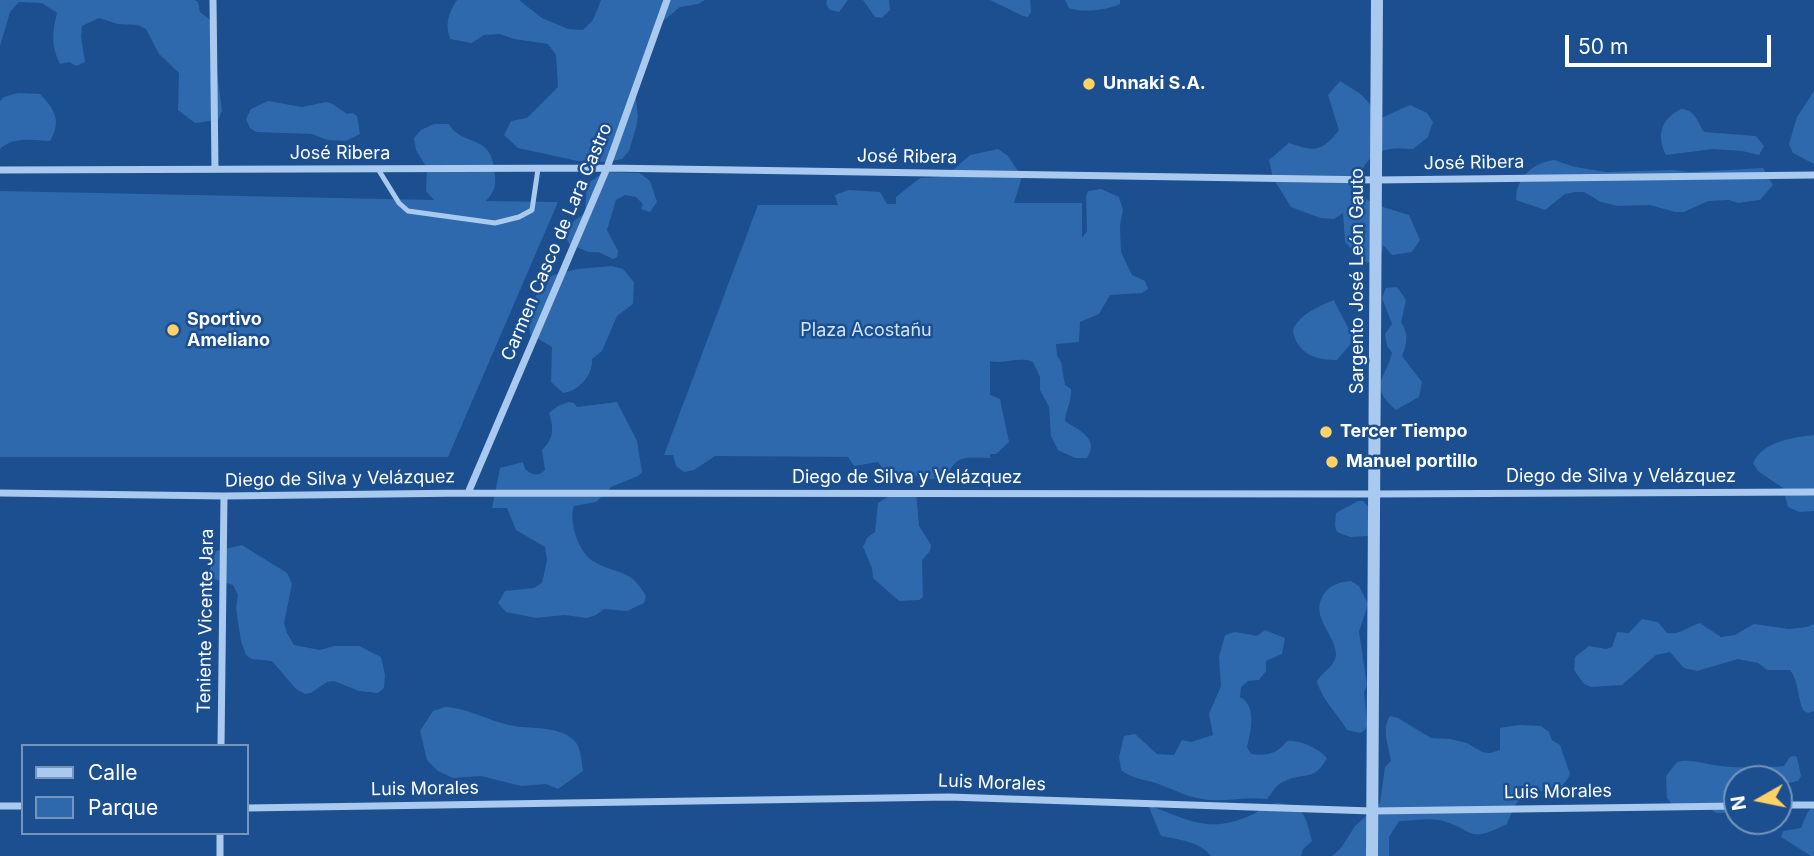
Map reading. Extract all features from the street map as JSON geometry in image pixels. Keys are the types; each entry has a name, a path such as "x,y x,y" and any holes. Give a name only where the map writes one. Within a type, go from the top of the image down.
{"street":[{"path":"213,0 215,169"},
{"name":"Carmen Casco de Lara Castro","path":"468,492 607,168 667,0"},
{"name":"Sargento José León Gauto","path":"1371,856 1377,0"},
{"name":"José Ribera","path":"0,170 607,168 1376,180 1814,175"},
{"name":"Diego de Silva y Velázquez","path":"0,493 224,496 468,492 1814,492"},
{"name":"Teniente Vicente Jara","path":"221,744 224,496"},
{"name":"Luis Morales","path":"248,808 949,797 1372,811 1723,806"},
{"path":"1793,805 1814,804"},
{"path":"0,806 21,806"},
{"path":"219,856 220,835"}],"lane":[{"path":"378,169 399,203 408,211 495,223 519,218 532,210 538,169"}],"green space":[{"path":"0,0 198,2 200,12 214,23 217,38 216,64 222,111 218,120 195,123 178,110 179,73 159,54 146,29 99,18 82,26 85,62 76,66 69,62 60,64 53,39 57,13 42,3 19,2 10,12 0,46"},
{"path":"457,0 519,0 542,18 568,29 583,30 593,20 601,0 705,0 680,7 663,21 635,91 638,116 629,151 622,159 606,162 578,161 518,148 504,135 511,121 527,118 558,87 556,55 548,44 500,34 484,35 472,43 450,39 448,19"},
{"path":"827,0 848,0 839,12 830,10 826,4"},
{"path":"863,0 889,0 890,10 882,18 875,17"},
{"path":"990,0 1030,0 1031,12 1028,17 1023,16"},
{"path":"1065,0 1120,0 1120,4 1088,11 1069,8"},
{"path":"1340,81 1362,95 1381,118 1410,105 1427,113 1433,122 1428,137 1413,149 1389,149 1374,155 1353,187 1371,202 1409,215 1420,240 1412,252 1392,255 1383,245 1382,252 1371,263 1364,262 1345,242 1343,213 1334,219 1320,218 1291,207 1273,178 1269,160 1289,143 1305,148 1317,148 1328,143 1339,130 1328,95"},
{"path":"1814,91 1814,164 1793,153 1789,144 1797,117"},
{"path":"18,93 40,94 55,116 54,134 50,141 17,140 0,149 0,101"},
{"path":"268,101 302,107 331,103 347,114 357,116 360,134 346,141 328,140 312,134 256,132 250,128 246,119 251,109"},
{"path":"1681,109 1693,114 1704,132 1756,136 1764,146 1759,155 1713,149 1666,155 1661,141 1662,128 1674,113"},
{"path":"434,124 449,124 462,136 483,146 489,153 493,162 495,185 486,201 558,202 448,457 0,457 0,191 434,200 426,191 427,168 416,150 414,138 421,130"},
{"name":"Plaza Acostañu","path":"998,149 1008,156 1022,177 1014,203 1082,203 1082,238 1087,231 1088,191 1101,189 1119,197 1123,210 1120,225 1121,252 1132,275 1145,281 1148,289 1142,293 1110,295 1099,314 1080,322 1079,342 1056,344 1065,385 1071,389 1065,421 1089,440 1091,445 1087,458 1075,458 1058,450 1051,436 1049,407 1040,390 1040,377 1033,362 1028,360 990,361 990,395 1000,399 1009,442 996,454 990,454 990,458 958,461 946,478 932,479 906,474 893,476 878,462 854,466 848,457 715,456 694,470 684,472 676,466 673,455 664,455 758,205 838,205 835,195 848,190 880,192 887,204 896,204 896,197 920,178 939,177 952,171 970,155"},
{"path":"1554,160 1606,172 1691,172 1763,168 1773,185 1760,200 1738,203 1729,200 1708,201 1684,212 1650,205 1618,206 1601,202 1584,192 1565,194 1545,210 1516,200 1522,178 1539,164"},
{"path":"604,172 640,173 650,181 657,202 650,212 641,209 643,204 636,197 625,195 616,200 607,230 618,251 617,257 613,259 570,245 566,238 568,225 585,213 587,184"},
{"path":"612,266 623,269 634,282 633,304 617,316 602,351 592,359 588,376 579,386 563,393 551,382 552,347 530,334 529,314 537,293 547,285 553,275 577,269"},
{"path":"1397,287 1406,300 1401,322 1406,339 1402,356 1422,382 1419,397 1396,410 1383,395 1381,383 1392,353 1387,346 1385,334 1392,324 1382,298 1386,288"},
{"path":"1334,300 1353,341 1337,360 1307,354 1295,339 1294,328 1309,312"},
{"path":"569,402 577,407 617,402 637,441 642,472 611,487 596,502 574,506 572,520 579,544 588,557 601,566 634,580 646,596 644,603 627,611 604,609 587,618 565,615 536,618 506,612 498,603 505,591 534,588 542,583 547,560 545,547 516,530 507,508 492,508 500,468 523,462 525,469 533,474 540,474 545,470 542,450 552,433 549,413"},
{"path":"1814,435 1814,511 1799,512 1788,507 1783,488 1758,471 1753,463 1763,450 1771,445"},
{"path":"895,492 916,492 919,526 931,545 930,551 922,560 923,597 919,600 899,601 873,578 872,568 863,547 867,538 875,532 878,503"},
{"path":"1363,501 1369,507 1369,536 1350,537 1337,532 1336,513"},
{"path":"242,545 287,573 292,584 284,623 294,645 320,650 334,646 359,646 381,657 385,675 384,688 378,693 359,691 334,681 305,694 296,689 272,661 252,659 246,655 236,608 238,595 233,585 214,579 209,573 216,551"},
{"path":"1351,581 1359,586 1368,604 1359,632 1367,685 1364,692 1367,725 1360,733 1347,730 1326,701 1317,682 1333,663 1336,655 1319,605 1327,590 1342,582"},
{"path":"1642,619 1658,622 1667,633 1680,632 1700,623 1721,637 1735,635 1754,624 1789,629 1814,624 1814,711 1808,713 1803,710 1790,670 1767,670 1758,663 1738,659 1697,671 1684,668 1670,652 1656,655 1622,685 1591,687 1584,684 1574,670 1575,657 1589,646 1606,649 1612,647 1617,632 1629,633"},
{"path":"1265,630 1285,638 1282,654 1266,661 1266,671 1259,680 1248,681 1241,687 1240,697 1249,706 1251,713 1247,747 1251,754 1262,755 1275,751 1287,741 1303,743 1327,758 1317,771 1281,783 1267,799 1218,800 1191,797 1130,776 1121,770 1119,757 1124,736 1135,734 1157,754 1174,755 1182,740 1191,742 1213,735 1209,714 1221,686 1219,657 1225,635 1235,632 1257,636"},
{"path":"445,707 509,725 563,733 577,744 583,771 558,789 546,784 521,786 481,776 453,778 438,771 427,760 420,731 433,711"},
{"path":"1390,716 1431,738 1467,743 1482,752 1490,753 1500,750 1500,728 1541,726 1549,732 1552,740 1560,745 1570,774 1561,787 1522,797 1507,824 1484,834 1471,833 1439,820 1399,821 1389,837 1389,856 1332,856 1341,848 1355,826 1380,803 1385,767 1391,761 1386,732"},
{"path":"1790,757 1797,757 1801,776 1798,781 1793,782 1793,765 1785,765"},
{"path":"1677,762 1723,766 1723,813 1674,807 1667,798 1666,776"},
{"path":"1278,803 1294,807 1305,818 1312,841 1303,849 1301,856 1211,856 1195,844 1161,836 1148,805 1186,819 1221,824"},
{"path":"1814,805 1814,856 1781,837 1793,835 1793,829 1801,828 1807,813"}],"place":[{"name":"Unnaki S.A.","path":"1089,84"},
{"name":"Sportivo Ameliano","path":"173,330"},
{"name":"Tercer Tiempo","path":"1326,432"},
{"name":"Manuel portillo","path":"1332,462"}]}
